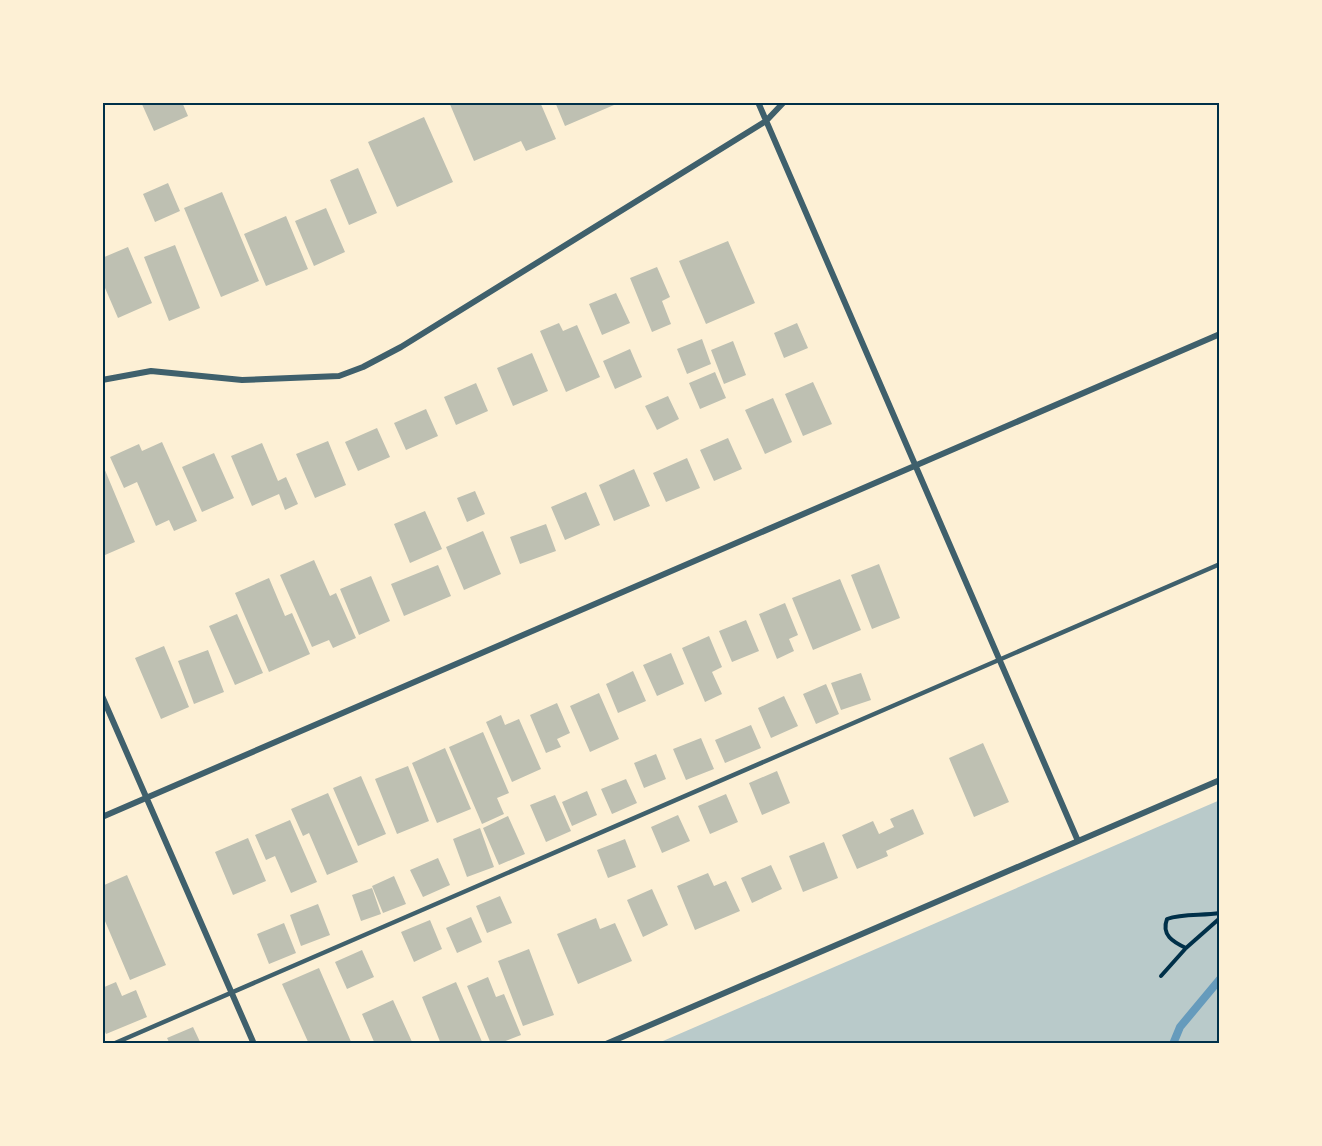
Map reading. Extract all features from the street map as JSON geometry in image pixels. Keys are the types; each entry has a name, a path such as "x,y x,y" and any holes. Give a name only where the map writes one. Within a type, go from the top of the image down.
{"street":[{"path":"758,102 1078,842"},
{"path":"102,380 151,371 242,380 306,379 339,376 363,367 401,347 766,121 784,102"},
{"path":"102,817 1220,334"},
{"path":"102,696 254,1044"},
{"path":"606,1044 1220,780"}],"lane":[{"path":"113,1044 1220,564"}],"path":[{"path":"1186,948 1173,943 1166,934 1167,919 1177,915 1206,916 1220,913"},
{"path":"1161,976 1186,948 1220,918"}],"shaded area":[{"path":"1220,800 1220,1044 656,1044"}],"building":[{"path":"141,102 182,102 188,116 154,131"},
{"path":"449,102 540,102 556,139 526,151 521,141 474,161"},
{"path":"555,102 613,102 614,105 565,126"},
{"path":"424,117 453,182 397,207 368,142"},
{"path":"358,168 377,213 349,225 330,180"},
{"path":"168,183 180,211 155,222 143,194"},
{"path":"222,192 259,281 221,297 184,208"},
{"path":"326,208 345,252 314,266 295,221"},
{"path":"286,216 308,269 266,286 244,234"},
{"path":"728,241 755,303 706,324 679,261"},
{"path":"175,245 200,308 169,321 144,257"},
{"path":"128,247 152,303 118,318 102,281 102,258"},
{"path":"657,267 670,297 662,301 671,324 652,332 630,278"},
{"path":"616,293 630,323 602,335 589,304"},
{"path":"559,323 563,331 577,325 600,377 566,392 540,331"},
{"path":"797,323 808,348 784,358 774,333"},
{"path":"702,339 711,364 687,374 677,349"},
{"path":"733,341 746,375 724,384 711,350"},
{"path":"630,349 642,377 615,389 603,361"},
{"path":"532,353 548,391 513,406 497,368"},
{"path":"715,372 726,398 700,409 689,383"},
{"path":"813,382 832,424 803,436 785,394"},
{"path":"476,383 488,411 456,425 444,397"},
{"path":"668,396 679,419 657,430 645,406"},
{"path":"773,398 792,442 765,454 745,410"},
{"path":"426,409 438,436 406,450 394,423"},
{"path":"377,428 390,457 358,471 345,442"},
{"path":"728,438 742,469 714,481 700,450"},
{"path":"328,441 346,485 315,498 296,454"},
{"path":"162,442 197,521 174,531 169,520 156,526 137,482 124,488 110,457 139,444 142,451"},
{"path":"262,443 278,481 286,477 298,504 285,510 279,494 252,506 231,456"},
{"path":"214,453 234,498 202,512 182,467"},
{"path":"687,458 700,488 666,502 653,473"},
{"path":"102,463 135,542 105,555 102,549"},
{"path":"634,469 650,506 614,521 599,485"},
{"path":"475,491 485,514 467,522 457,498"},
{"path":"586,492 600,525 565,540 551,507"},
{"path":"425,511 442,549 410,563 394,524"},
{"path":"546,524 556,551 520,564 510,537"},
{"path":"483,531 501,574 464,590 446,547"},
{"path":"314,560 330,596 336,593 356,638 333,648 329,640 312,647 280,575"},
{"path":"879,564 900,618 872,629 851,575"},
{"path":"438,565 451,596 404,616 391,584"},
{"path":"371,576 390,621 359,635 340,589"},
{"path":"269,578 285,616 292,613 310,654 269,672 235,593"},
{"path":"840,579 861,630 813,650 792,598"},
{"path":"785,603 798,635 789,639 794,651 777,659 759,614"},
{"path":"237,614 263,673 235,685 209,626"},
{"path":"746,620 759,651 732,662 719,631"},
{"path":"709,636 722,667 712,672 722,694 705,702 682,648"},
{"path":"164,646 189,707 161,719 135,658"},
{"path":"208,650 224,692 194,704 178,661"},
{"path":"671,653 684,684 657,696 643,665"},
{"path":"633,671 646,701 618,713 606,684"},
{"path":"861,673 871,700 841,710 831,683"},
{"path":"826,684 839,714 816,724 803,694"},
{"path":"599,693 619,739 590,752 570,706"},
{"path":"784,696 798,726 771,738 758,708"},
{"path":"557,703 570,733 557,739 561,747 546,753 530,715"},
{"path":"501,715 505,725 519,719 541,769 512,782 486,722"},
{"path":"751,725 761,748 725,763 715,740"},
{"path":"483,732 509,793 497,798 504,814 482,824 449,747"},
{"path":"701,738 714,769 686,780 673,749"},
{"path":"983,743 1009,802 974,817 949,758"},
{"path":"445,748 471,809 437,823 412,763"},
{"path":"656,754 666,779 644,788 634,763"},
{"path":"408,766 429,821 397,834 375,779"},
{"path":"777,771 790,803 762,815 749,783"},
{"path":"361,776 386,834 358,846 333,788"},
{"path":"626,779 637,803 612,814 601,789"},
{"path":"587,791 597,815 572,826 562,802"},
{"path":"328,793 358,862 327,875 309,833 303,836 291,809"},
{"path":"726,794 738,822 710,834 698,806"},
{"path":"555,795 571,831 546,842 530,805"},
{"path":"913,809 924,834 886,851 888,856 857,869 842,835 873,821 879,834 894,827 890,819"},
{"path":"678,815 690,841 662,853 651,827"},
{"path":"508,816 525,854 499,865 483,828"},
{"path":"290,820 317,882 291,893 275,856 266,860 255,835"},
{"path":"480,828 494,867 467,877 453,839"},
{"path":"248,838 266,881 233,895 215,852"},
{"path":"625,839 636,867 608,878 597,850"},
{"path":"824,842 838,878 803,892 789,856"},
{"path":"438,858 450,885 423,897 410,870"},
{"path":"771,865 782,889 752,903 741,878"},
{"path":"708,873 714,886 726,881 740,911 695,930 677,886"},
{"path":"127,875 166,965 130,980 102,914 102,886"},
{"path":"394,876 406,904 383,913 372,886"},
{"path":"372,888 381,914 361,921 352,895"},
{"path":"652,889 668,925 643,937 627,900"},
{"path":"500,896 512,923 487,933 476,906"},
{"path":"318,904 330,935 301,946 290,915"},
{"path":"471,917 482,942 457,953 446,928"},
{"path":"596,918 600,929 615,923 632,961 578,984 557,934"},
{"path":"430,920 442,949 414,962 401,932"},
{"path":"284,923 296,953 269,964 257,934"},
{"path":"529,949 554,1015 523,1026 498,961"},
{"path":"362,950 374,977 347,989 335,962"},
{"path":"319,968 352,1044 309,1044 282,984"},
{"path":"488,977 496,997 504,994 521,1035 498,1044 491,1044 467,986"},
{"path":"116,982 122,996 136,990 147,1017 106,1034 102,1026 102,988"},
{"path":"456,982 483,1044 441,1044 422,997"},
{"path":"393,1000 413,1044 375,1044 362,1014"},
{"path":"193,1027 201,1044 170,1044 167,1038"}],"waterway":[{"path":"1173,1044 1180,1027 1220,979"}]}
